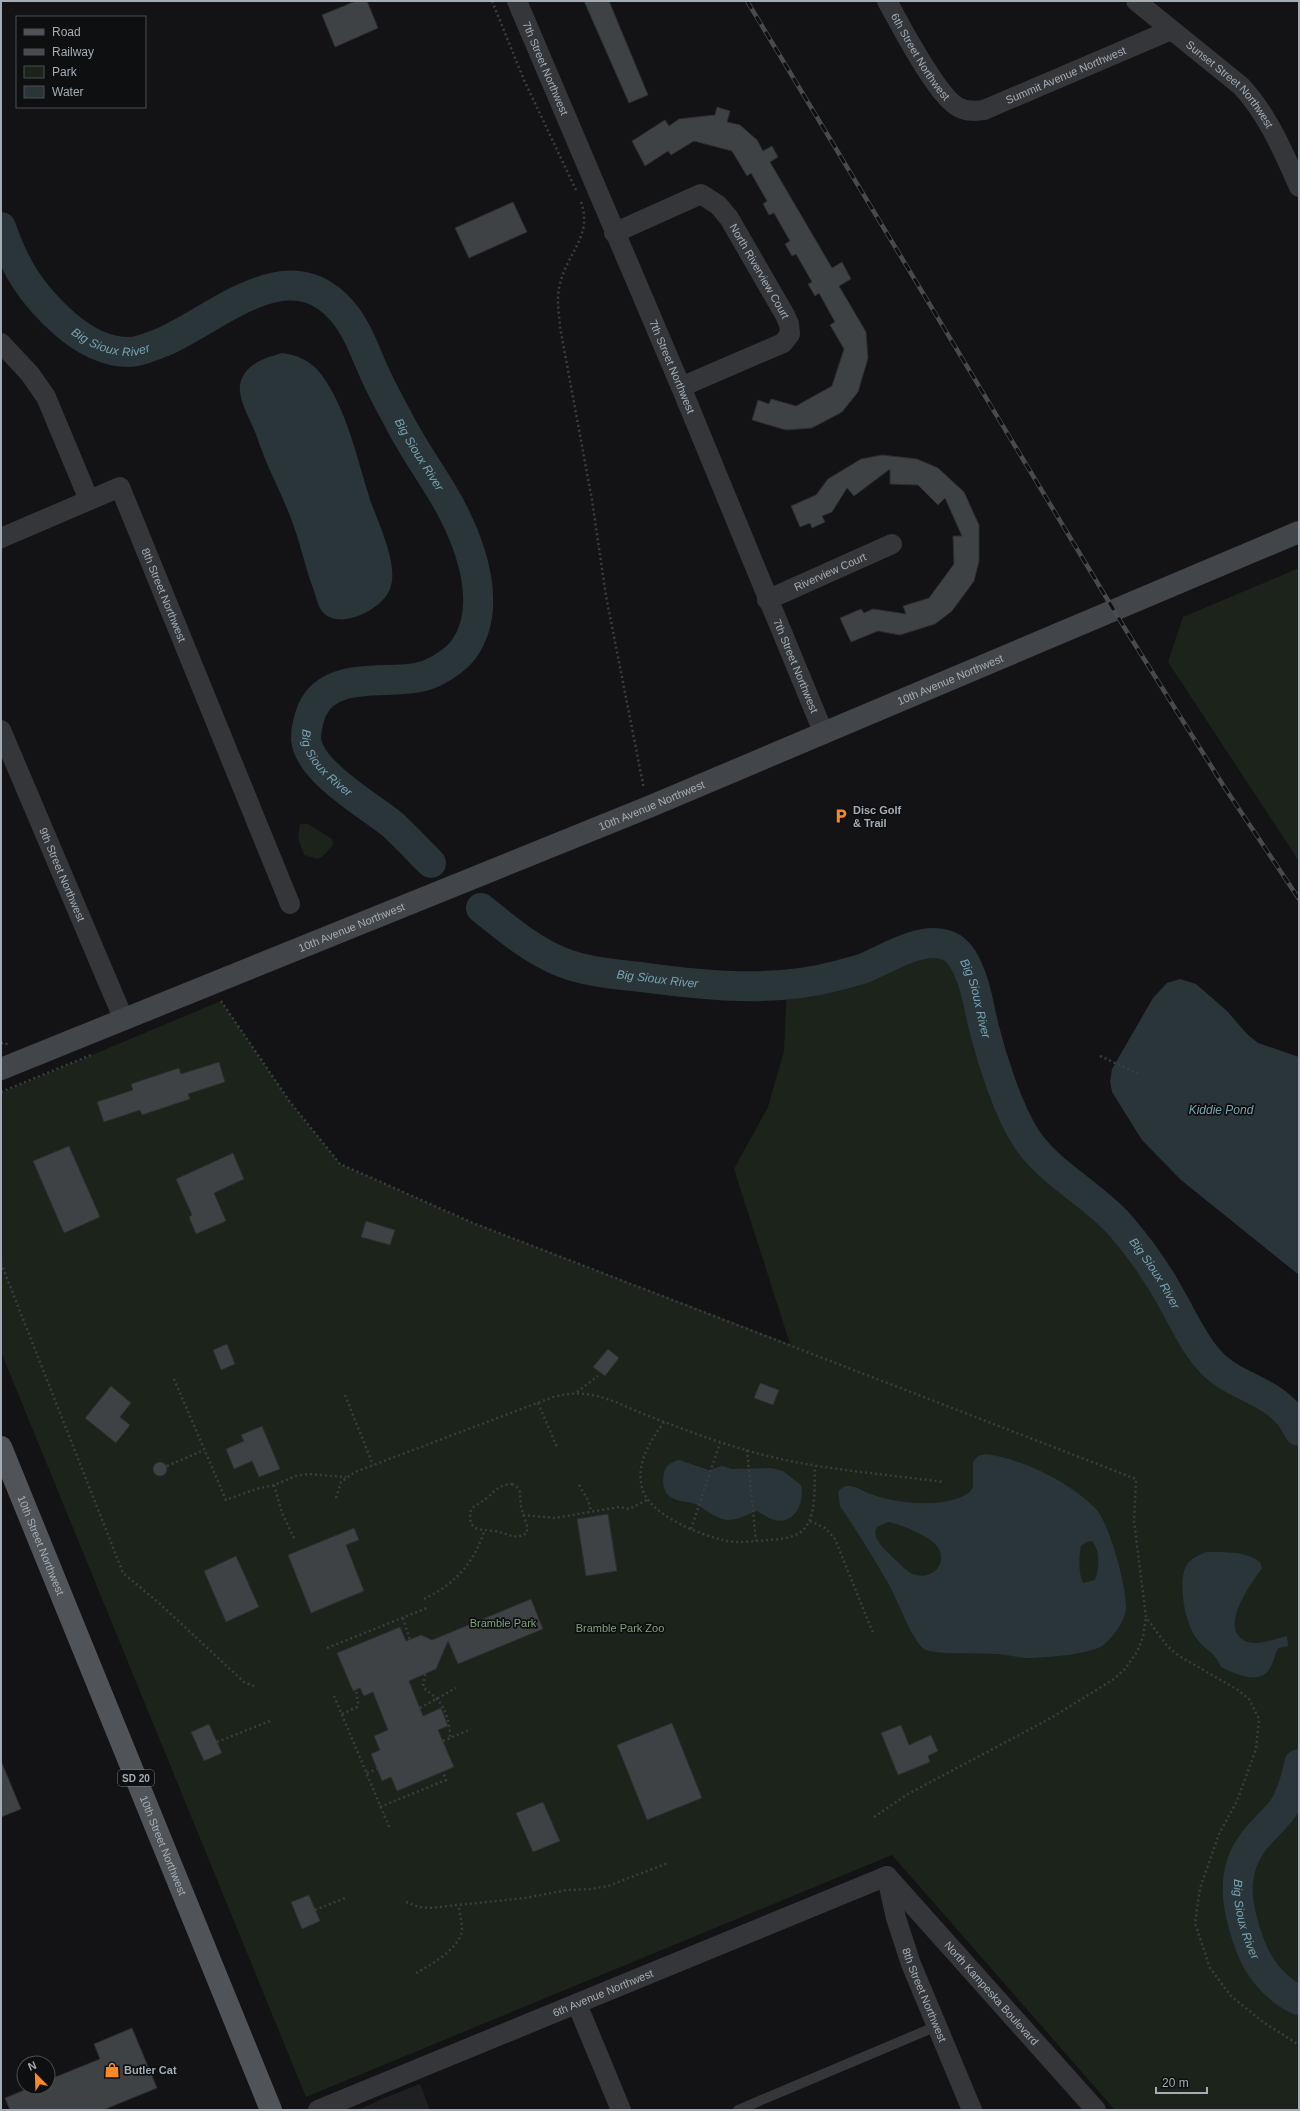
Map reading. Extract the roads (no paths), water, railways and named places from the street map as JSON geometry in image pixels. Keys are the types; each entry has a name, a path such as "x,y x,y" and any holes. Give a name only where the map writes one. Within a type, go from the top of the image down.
{"main road":[{"name":"10th Street Northwest","path":"1,1447 271,2110"}],"street":[{"name":"7th Street Northwest","path":"517,1 614,233 681,387 767,600 824,734"},
{"name":"6th Street Northwest","path":"887,1 942,93 959,108"},
{"name":"Sunset Street Northwest","path":"1136,1 1241,86 1255,101 1277,138 1299,187"},
{"name":"Summit Avenue Northwest","path":"959,108 971,111 984,110 1171,30"},
{"name":"North Riverview Court","path":"614,233 701,194 718,205 729,218 789,324 790,334 783,343 681,387"},
{"path":"1,343 30,374 46,397 89,500 1,538"},
{"name":"8th Street Northwest","path":"89,500 120,487 290,904"},
{"name":"10th Avenue Northwest","path":"1,1069 651,806 1299,532"},
{"name":"Riverview Court","path":"767,600 892,544"},
{"name":"9th Street Northwest","path":"1,730 124,1020"},
{"name":"8th Street Northwest","path":"887,1876 896,1918 911,1964 972,2110"},
{"name":"6th Avenue Northwest","path":"318,2110 887,1876"},
{"name":"North Kampeska Boulevard","path":"887,1876 1096,2110"},
{"path":"576,2004 621,2110"}],"lane":[{"path":"738,2110 937,2026"}],"water":[{"path":"282,353 299,357 308,362 317,369 330,387 344,416 371,503 390,557 392,583 388,593 383,600 367,612 347,619 337,619 328,616 320,608 294,525 241,398 240,385 246,372 256,363"},
{"name":"Kiddie Pond","path":"1180,979 1196,984 1227,1011 1247,1034 1258,1043 1299,1057 1299,1275 1181,1180 1142,1140 1112,1092 1110,1081 1112,1069 1153,998 1167,983"},
{"path":"986,1454 1030,1466 1073,1490 1096,1509 1107,1528 1117,1557 1126,1600 1126,1609 1123,1619 1110,1639 1102,1646 1096,1649 1067,1655 1025,1658 999,1654 946,1653 929,1651 924,1649 914,1637 892,1590 865,1544 840,1506 838,1492 843,1487 851,1486 871,1494 894,1500 922,1503 948,1501 970,1492 973,1487 973,1462 978,1456","holes":["888,1522 916,1532 931,1540 939,1549 941,1556 938,1568 934,1572 922,1576 906,1570 881,1546 877,1540 875,1534 877,1527","1092,1541 1098,1555 1095,1580 1083,1583 1079,1565 1081,1546 1086,1542"]},
{"path":"679,1460 709,1470 722,1466 732,1469 771,1468 783,1471 801,1485 802,1492 800,1505 793,1516 781,1521 774,1520 757,1511 743,1517 724,1520 695,1504 675,1499 667,1494 664,1488 663,1476 669,1465"},
{"path":"1206,1552 1242,1554 1254,1558 1260,1562 1262,1568 1245,1594 1236,1614 1236,1632 1242,1639 1254,1643 1287,1636 1288,1646 1278,1648 1271,1666 1262,1676 1248,1677 1221,1667 1216,1658 1200,1643 1193,1632 1186,1613 1182,1590 1184,1570 1190,1561"}],"waterway":[{"name":"Big Sioux River","path":"1,227 6,242 19,268 26,280 43,302 53,313 79,335 94,344 111,350 133,352 150,347 163,342 229,305 252,294 276,287 299,286 321,293 348,318 357,333 381,386 405,432 445,497 459,524 472,559 476,578 478,597 477,615 473,633 464,649 460,654 438,670 420,677 345,684 332,689 320,697 312,710 306,739 317,764 342,787 393,825 431,863"},
{"name":"Big Sioux River","path":"481,908 528,944 548,956 569,965 599,972 691,983 766,986 815,981 862,969 914,946 936,943 946,945 954,949 962,958 971,976 976,991 987,1041 996,1069 1013,1114 1026,1138 1047,1162 1109,1214 1127,1233 1154,1269 1193,1338 1209,1360 1232,1378 1257,1391 1280,1406 1290,1417 1299,1431"},
{"name":"Big Sioux River","path":"1299,1764 1297,1775 1284,1807 1254,1841 1246,1853 1238,1879 1239,1905 1245,1932 1253,1954 1263,1970 1275,1984 1299,2000"}],"railway":[{"path":"747,1 1124,627 1223,785 1299,899"}],"place":[{"name":"Disc Golf & Trail","path":"841,816"},
{"name":"Butler Cat","path":"112,2070"}],"park label":[{"name":"Bramble Park","path":"503,1623"},
{"name":"Bramble Park Zoo","path":"620,1628"}]}
